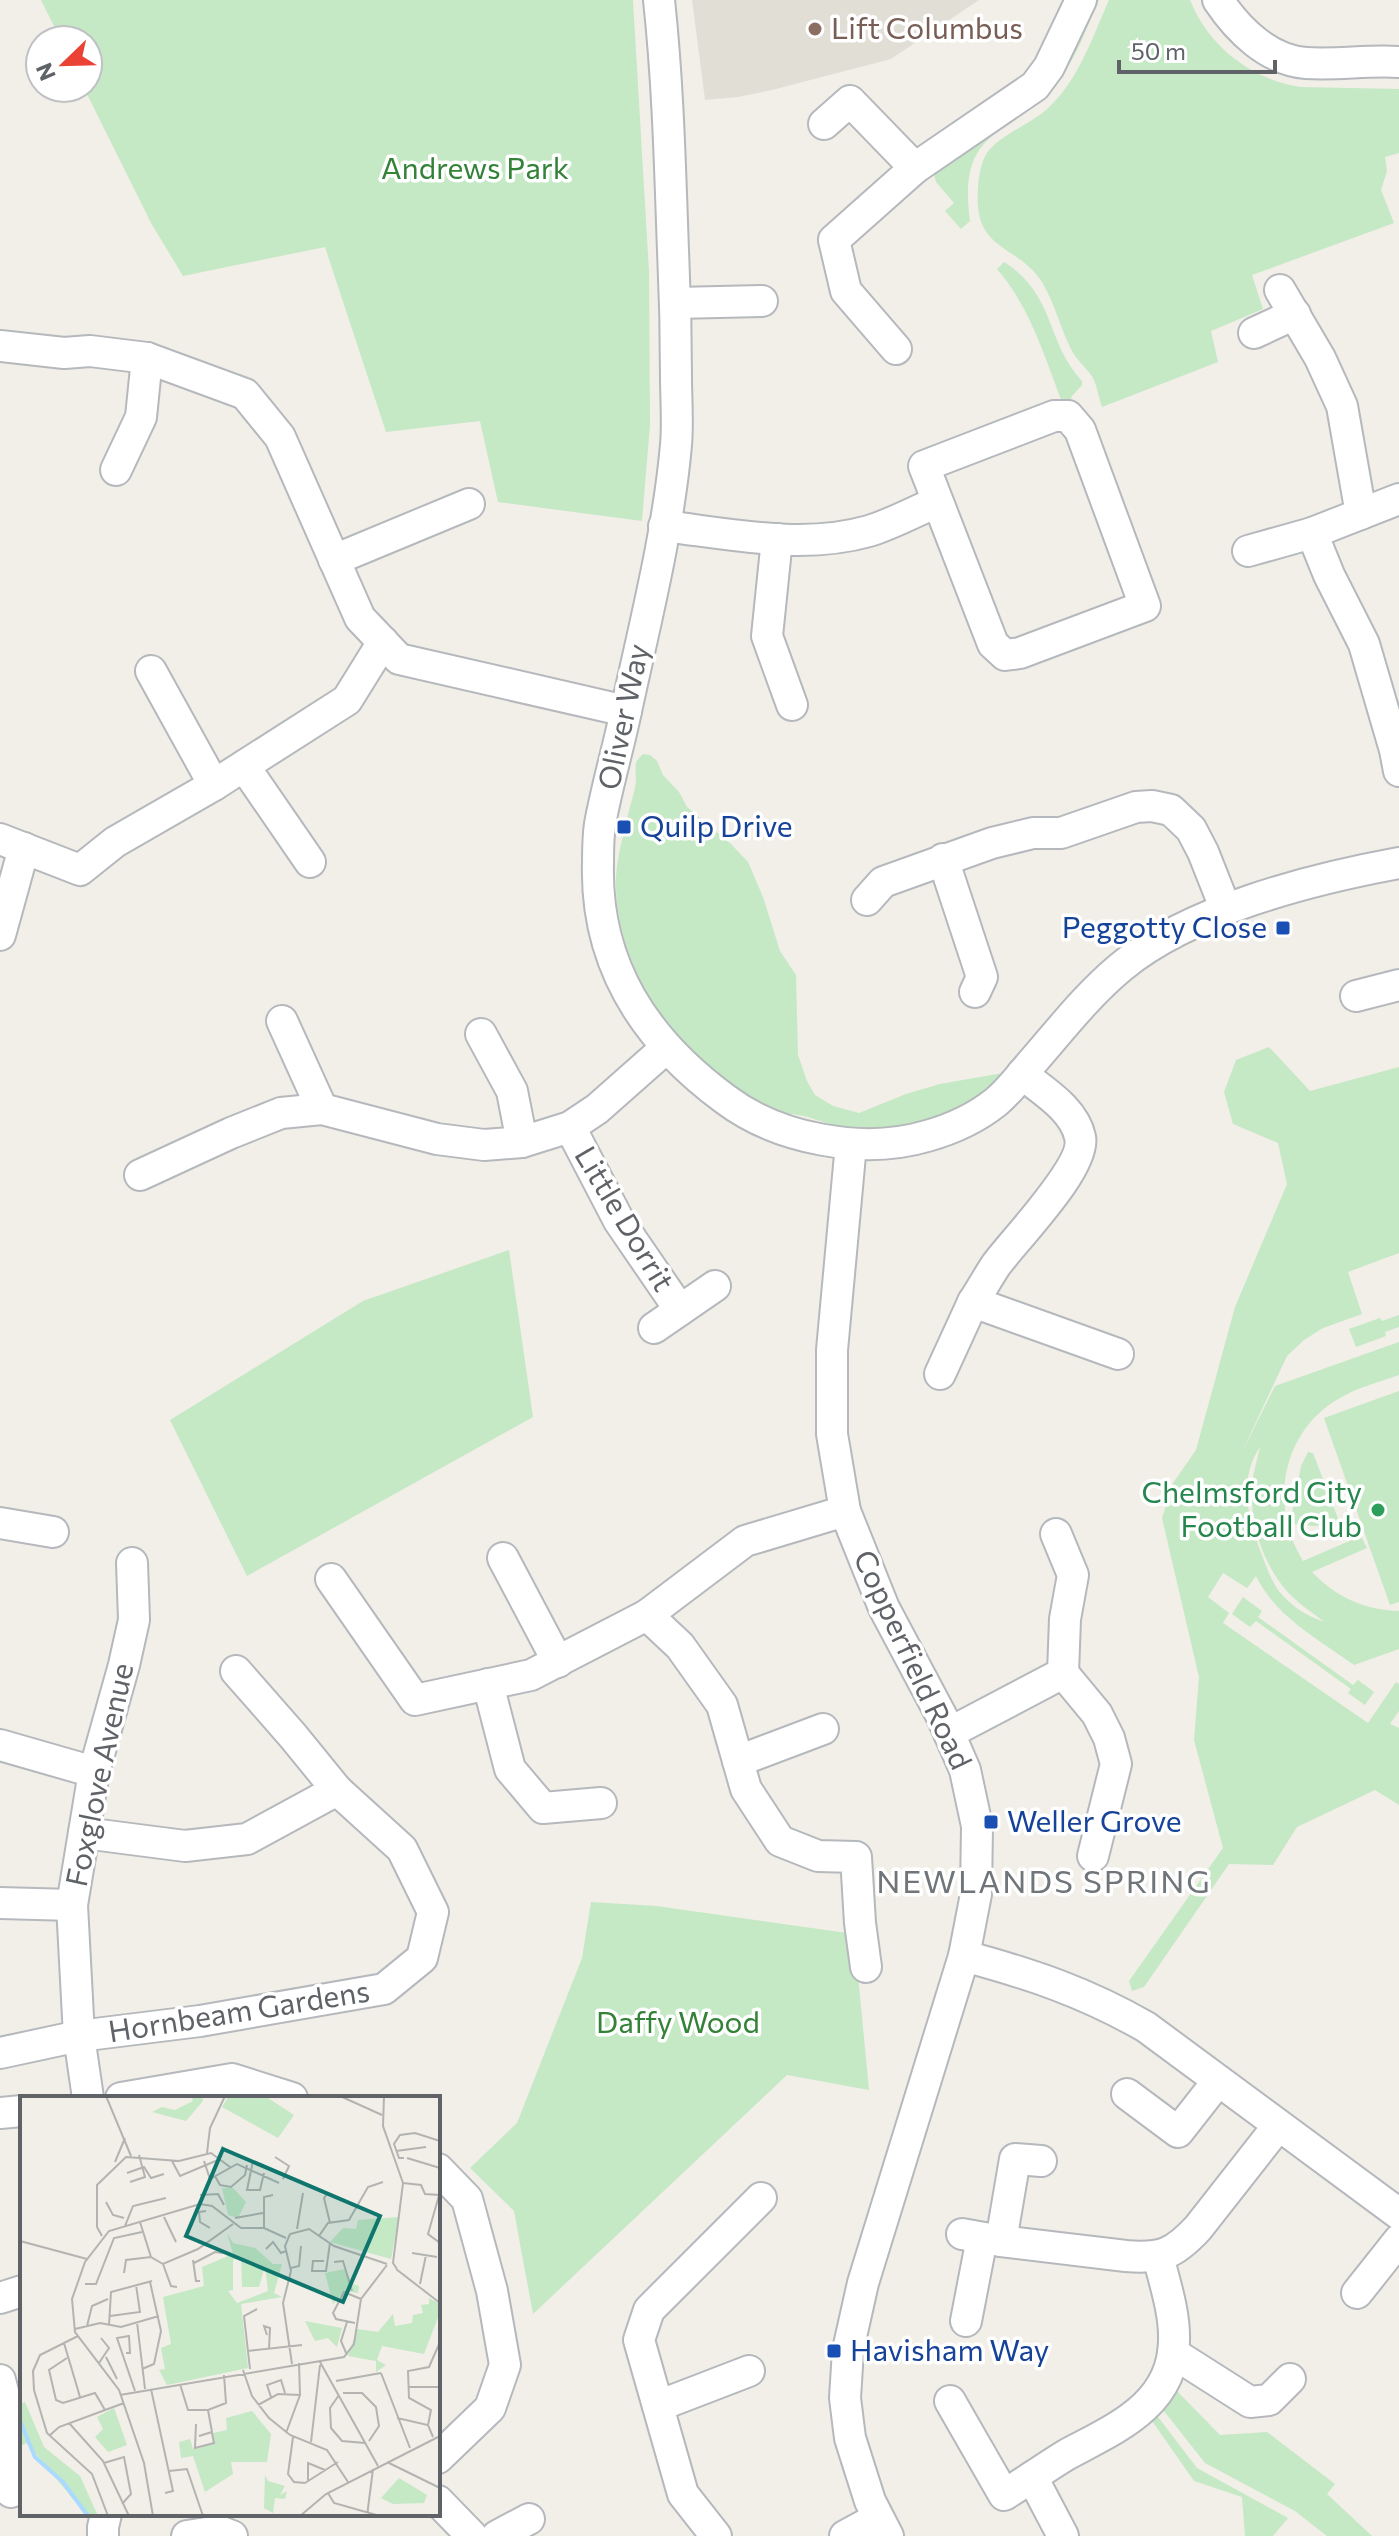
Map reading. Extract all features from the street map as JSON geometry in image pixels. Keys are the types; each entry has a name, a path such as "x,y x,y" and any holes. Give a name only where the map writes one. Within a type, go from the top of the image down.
{"street":[{"name":"Oliver Way","path":"659,0 665,60 676,303 676,441 664,526 599,829 597,883 603,927 616,971 639,1013 666,1048 692,1075 733,1105 768,1124 851,1144 891,1144 927,1137 964,1123 996,1102 1086,1000 1119,968 1151,944 1226,910 1322,879 1399,863"},
{"path":"896,349 846,291 834,240 915,168 1035,86 1049,67 1081,0"},
{"path":"1218,0 1230,19 1252,40 1272,53 1303,63 1399,62"},
{"path":"824,124 850,101 915,168"},
{"path":"676,303 762,301"},
{"path":"1254,333 1287,302 1320,358 1342,406 1361,514"},
{"path":"0,346 147,358 245,394 280,437 360,618 399,659 626,711"},
{"path":"116,470 141,417 147,358"},
{"path":"1054,416 1068,416 1080,430 1145,606 1020,653 1005,655 993,644 938,502 924,466 1054,416"},
{"path":"1248,551 1312,533 1399,499"},
{"path":"664,526 777,539 827,539 870,531 938,502"},
{"path":"334,560 469,504"},
{"path":"1312,533 1329,575 1364,644 1393,718 1399,771"},
{"path":"777,539 767,636 792,705"},
{"path":"0,935 12,843 80,870 115,842 214,785 347,700 383,642"},
{"path":"151,671 214,785"},
{"path":"244,766 310,862"},
{"path":"867,900 883,882 943,859 1033,833 1061,833 1136,807 1152,806 1171,810 1191,829 1226,910"},
{"path":"943,859 982,977 975,992"},
{"path":"1356,996 1399,985"},
{"path":"282,1021 322,1109"},
{"path":"481,1034 512,1091 522,1142"},
{"path":"140,1175 281,1113 322,1109 437,1139 484,1145 522,1142 570,1127 597,1109 666,1048"},
{"path":"940,1374 973,1302 995,1266 1077,1160 1082,1141 1070,1116 1022,1074"},
{"name":"Little Dorrit","path":"570,1127 619,1221 680,1310"},
{"name":"Copperfield Road","path":"851,1144 832,1350 832,1434 845,1511 884,1608 965,1770 977,1826 976,1894 964,1956 863,2283 848,2350 845,2398 848,2428 862,2481 883,2527"},
{"name":"Little Dorrit","path":"654,1328 715,1286"},
{"path":"973,1302 1118,1354"},
{"path":"331,1579 415,1700 531,1675 647,1615 745,1541 845,1511"},
{"path":"0,1523 53,1532"},
{"path":"1056,1534 1073,1575 1065,1619 1063,1673 1097,1714 1109,1738 1116,1764 1093,1856"},
{"path":"503,1558 558,1662"},
{"name":"Foxglove Avenue","path":"88,2096 79,2036 72,1905 94,1772 134,1620 132,1563"},
{"path":"647,1615 680,1646 722,1705 746,1789 780,1841 818,1856 856,1857 866,1967"},
{"name":"Hornbeam Gardens","path":"79,2036 200,2021 384,1989 422,1958 433,1912 402,1849 337,1790 236,1671"},
{"path":"949,1733 1063,1673"},
{"path":"488,1684 510,1769 543,1808 601,1803"},
{"path":"738,1761 823,1729"},
{"path":"0,1745 94,1772"},
{"path":"84,1833 185,1846 247,1839 337,1790"},
{"path":"0,1903 72,1905"},
{"path":"964,1956 1030,1973 1106,2004 1146,2027 1399,2214"},
{"path":"0,2053 79,2036"},
{"path":"133,2096 232,2079 286,2096"},
{"path":"1127,2094 1178,2132 1218,2081"},
{"path":"0,2113 20,2111"},
{"path":"982,2238 1136,2257 1158,2256 1175,2249 1198,2228 1278,2126"},
{"path":"966,2321 982,2238 1015,2159 1041,2161"},
{"path":"440,2171 467,2199 492,2291 505,2365 490,2408 440,2456"},
{"path":"716,2536 683,2494 639,2340 649,2310 761,2198"},
{"path":"1357,2293 1399,2240"},
{"path":"950,2401 1004,2495 1139,2413 1159,2390 1173,2353 1172,2313 1158,2256"},
{"path":"0,2298 20,2292"},
{"path":"1173,2353 1250,2402 1269,2400 1290,2379"},
{"path":"658,2406 749,2371"},
{"path":"0,2380 7,2407 11,2492"},
{"path":"1032,2477 1063,2536"},
{"path":"440,2503 472,2536"},
{"path":"103,2536 106,2516"},
{"path":"497,2536 529,2519"},
{"path":"845,2536 883,2527"},
{"path":"187,2536 219,2531 232,2536"}],"shaded area":[{"name":"Lift Columbus","path":"692,0 979,0 891,59 772,90 705,100"}],"green space":[{"name":"Andrews Park","path":"41,0 633,0 649,272 650,425 642,521 498,502 480,421 386,432 325,247 183,276 151,223 92,104 104,104 104,24 53,24"},
{"path":"1090,0 1099,0 1061,77 1044,97 993,135 981,148 972,165 968,188 970,221 961,229 945,211 954,203 936,182 933,170 1021,106"},
{"path":"1109,0 1190,0 1198,17 1220,46 1249,68 1282,83 1300,87 1399,89 1399,153 1385,157 1387,171 1381,190 1394,223 1252,275 1263,309 1211,331 1218,362 1102,407 1093,378 1071,349 1042,282 1020,259 998,244 982,224 978,188 983,162 991,148 1046,110 1067,86 1083,59"},
{"path":"1004,262 1033,289 1070,366 1082,381 1066,408 1028,317 997,269"},
{"path":"643,754 657,761 663,775 679,792 687,807 748,862 780,951 796,975 798,1055 815,1095 833,1106 859,1113 940,1084 1003,1073 1004,1076 954,1111 915,1125 875,1131 849,1129 773,1110 714,1074 664,1020 630,956 620,922 617,864 636,782 636,763"},
{"path":"1269,1047 1310,1091 1399,1067 1399,1253 1348,1272 1362,1314 1323,1328 1287,1356 1239,1458 1275,1386 1399,1342 1399,1375 1340,1398 1320,1412 1305,1430 1293,1450 1284,1494 1292,1540 1303,1561 1361,1536 1367,1548 1312,1572 1341,1595 1362,1605 1399,1611 1399,1649 1354,1665 1286,1615 1264,1591 1256,1576 1247,1588 1223,1573 1208,1597 1229,1613 1223,1623 1368,1723 1396,1682 1399,1684 1399,1711 1390,1724 1399,1728 1399,1805 1375,1790 1297,1827 1273,1865 1229,1864 1144,1987 1132,1991 1129,1981 1223,1848 1194,1740 1199,1677 1162,1518 1173,1483 1196,1450 1235,1307 1287,1184 1278,1143 1233,1124 1224,1092 1236,1060","holes":["1260,1447 1253,1477 1252,1507 1263,1551 1286,1590 1324,1622 1299,1609 1278,1590 1260,1550 1247,1498 1249,1472"]},
{"path":"509,1250 533,1417 247,1576 170,1420 363,1301"},
{"path":"1399,1315 1399,1327 1385,1332 1386,1336 1356,1347 1349,1329"},
{"name":"Chelmsford City Football Club","path":"1399,1391 1399,1602 1390,1605 1324,1418"},
{"path":"1308,1452 1313,1453 1339,1521 1315,1526 1290,1524 1301,1466"},
{"path":"1243,1597 1262,1611 1258,1617 1353,1685 1358,1680 1374,1692 1365,1705 1348,1693 1351,1689 1256,1621 1250,1627 1232,1614"},
{"name":"Daffy Wood","path":"591,1902 656,1906 854,1934 869,2090 787,2075 533,2314 514,2211 470,2168 517,2123 582,1958"},
{"path":"1175,2389 1220,2435 1267,2432 1335,2484 1327,2494 1372,2536 1327,2536 1295,2511 1205,2463 1160,2406"},
{"path":"1155,2413 1197,2468 1288,2518 1273,2536 1245,2536 1242,2497 1194,2481 1150,2418"}],"place":[{"name":"Lift Columbus","path":"815,29"},
{"name":"Quilp Drive","path":"624,827"},
{"name":"Peggotty Close","path":"1283,928"},
{"name":"Chelmsford City Football Club","path":"1378,1510"},
{"name":"Weller Grove","path":"991,1822"},
{"name":"Havisham Way","path":"834,2351"}],"district":[{"name":"NEWLANDS SPRING","path":"1044,1882"}]}
